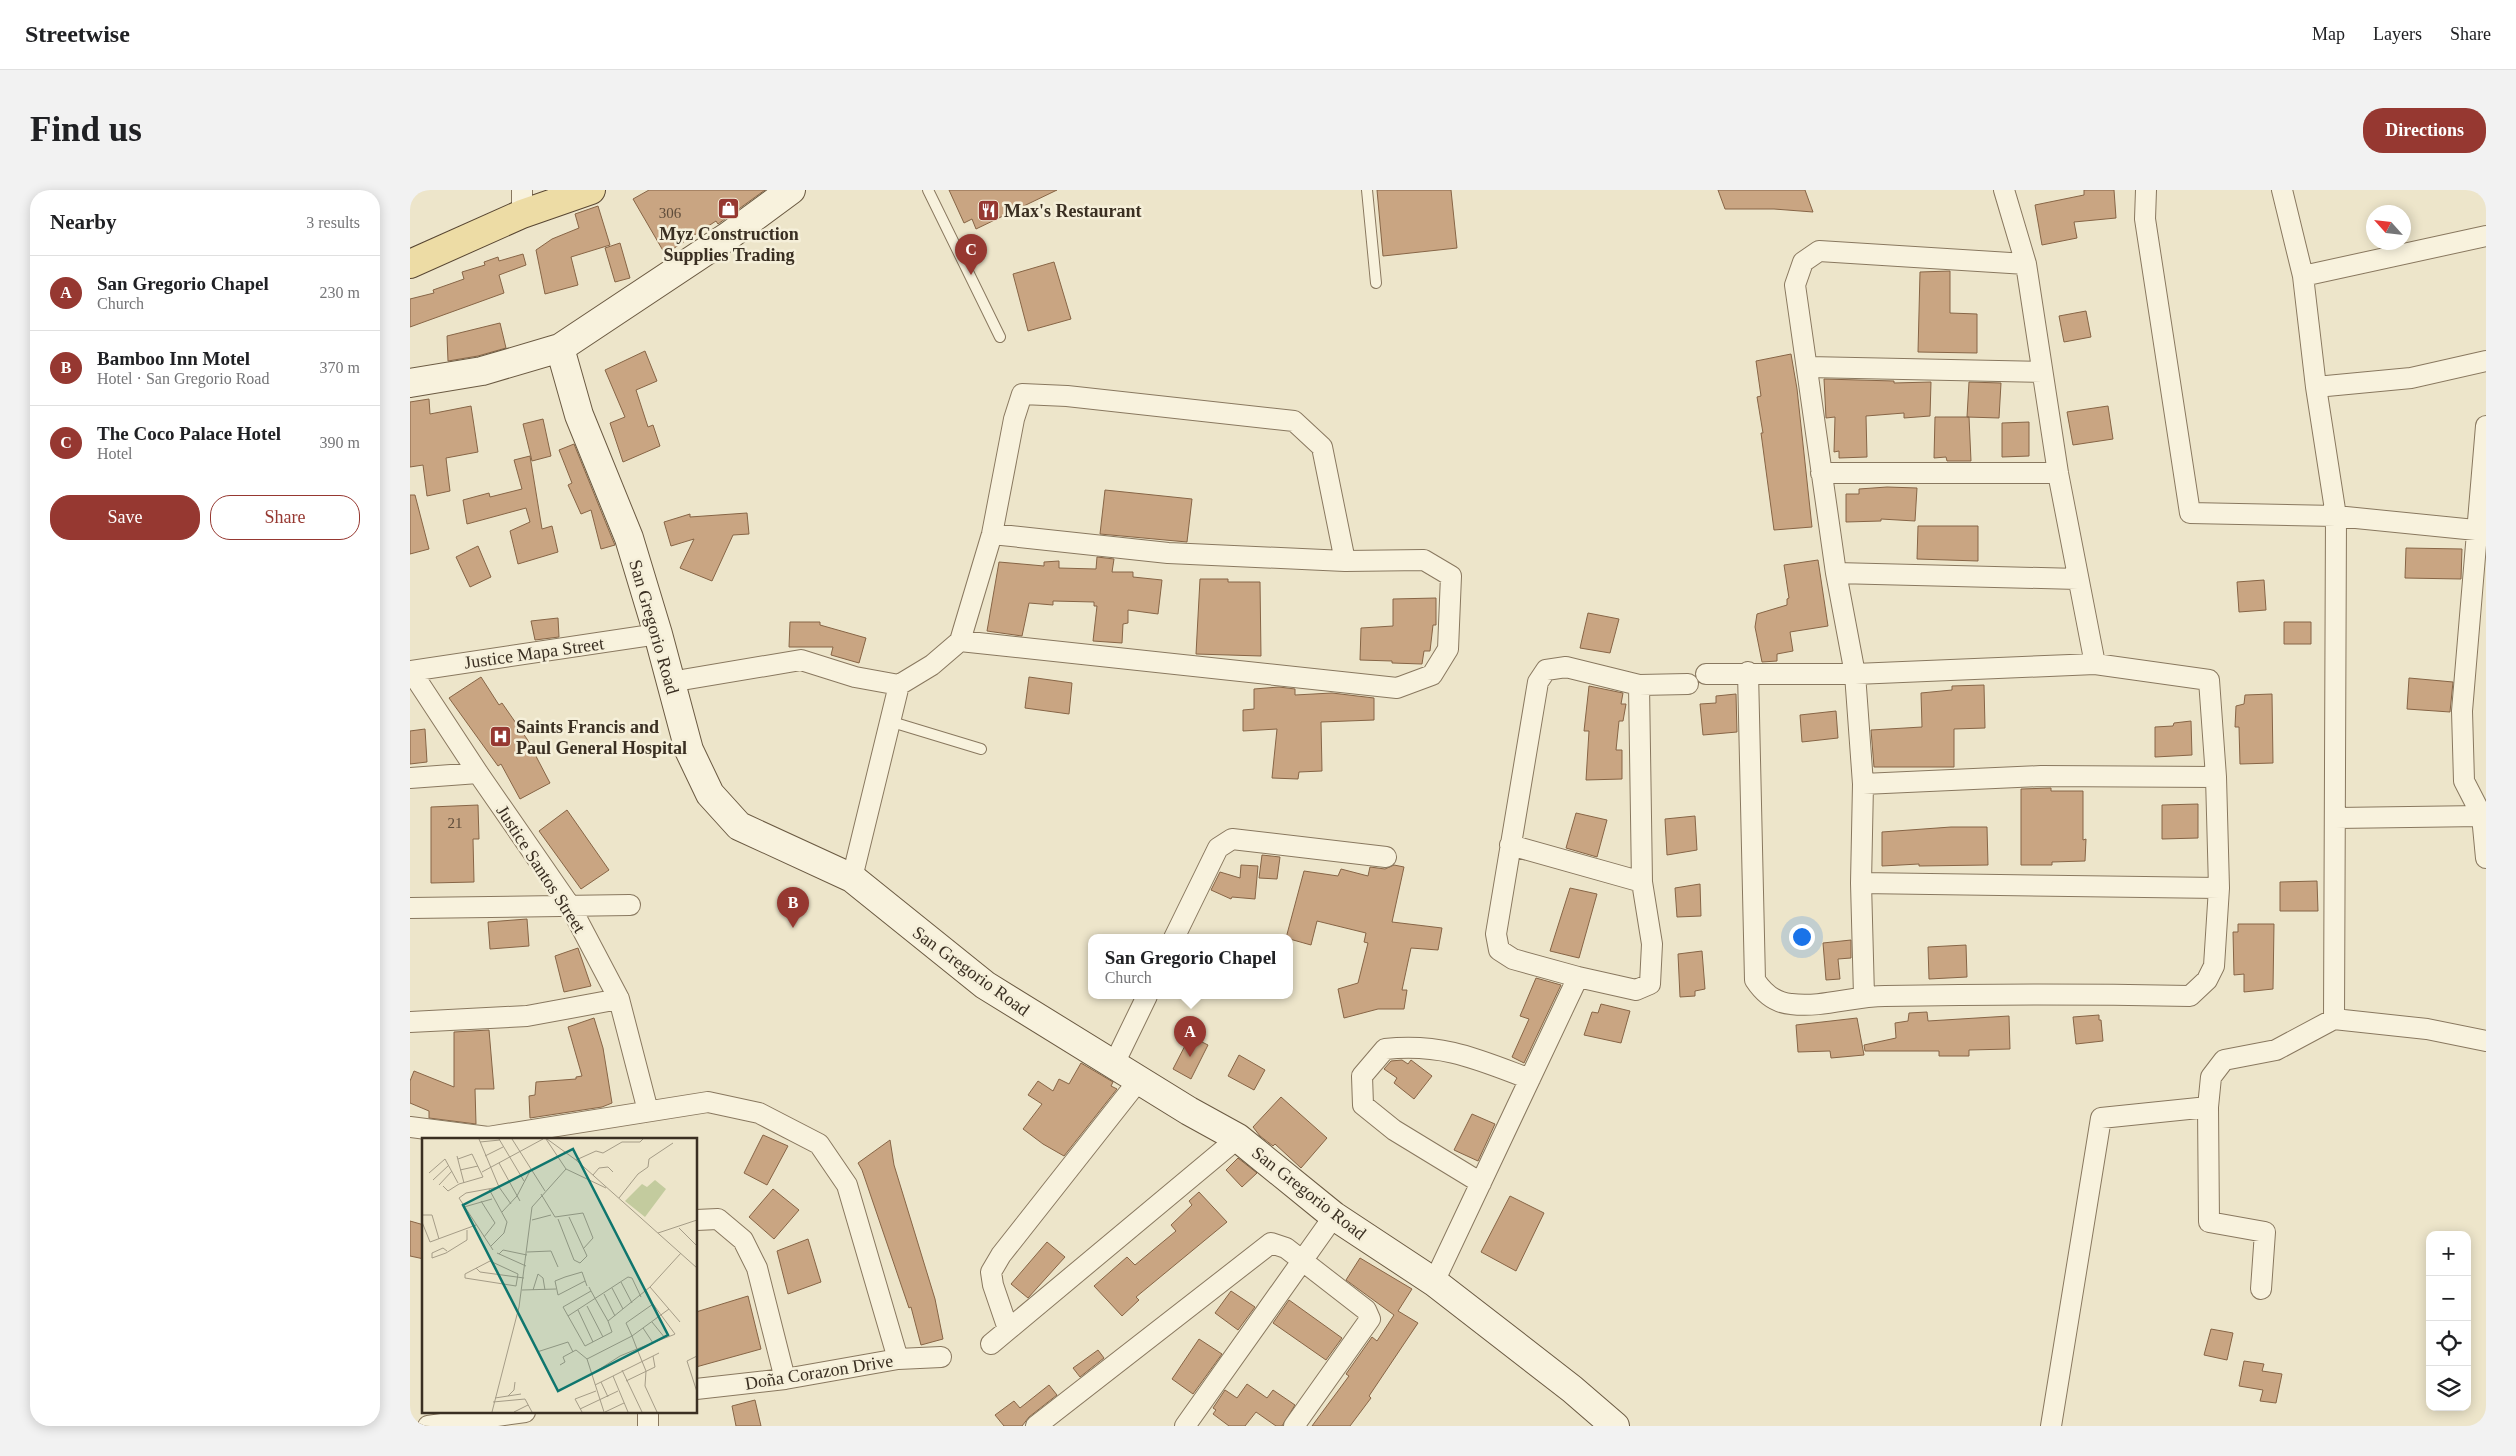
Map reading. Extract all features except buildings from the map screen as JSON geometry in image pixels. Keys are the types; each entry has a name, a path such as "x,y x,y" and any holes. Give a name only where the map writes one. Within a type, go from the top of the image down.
{"main road":[{"path":"410,264 522,202 591,190"}],"street":[{"path":"410,383 482,371 560,348 727,237 791,190"},
{"path":"2004,190 2026,264 2058,473 2095,664"},
{"path":"2146,190 2145,219 2190,513 2336,516 2481,531"},
{"path":"2282,190 2303,276 2316,387 2336,516 2334,1019"},
{"path":"2303,276 2486,236"},
{"path":"1864,996 1861,883 1863,784 1855,674 1836,573 1795,285 1803,262 1819,251 2026,264"},
{"name":"San Gregorio Road","path":"560,348 580,415 629,538 658,634 689,750 710,794 739,826 852,878 986,985 1188,1111 1238,1138 1334,1216 1434,1282 1572,1389 1615,1426"},
{"path":"2316,387 2411,378 2486,361"},
{"path":"1808,367 2042,372"},
{"path":"670,682 800,660 855,678 899,685 932,666 960,641 992,534 1014,419 1022,394 1067,396 1294,421 1322,447 1345,561"},
{"path":"2486,426 2481,531 2462,711 2464,782 2482,816 2486,858"},
{"path":"1821,473 2058,473"},
{"path":"960,641 1397,688 1432,675 1448,649 1451,576 1424,560 1345,561 1168,553 992,534"},
{"path":"1836,573 2078,579"},
{"name":"Justice Mapa Street","path":"410,671 658,634"},
{"path":"1706,674 1748,672 1855,674 2095,664 2209,680 2216,778 2218,888 2214,966 2207,980 2190,996 2037,993 1864,996 1820,1006 1788,1004 1764,994 1755,980 1748,672"},
{"path":"1639,685 1642,882 1652,944 1650,984 1636,990 1578,977 1513,959 1498,950 1496,934 1510,845 1538,682 1546,670 1566,667 1639,685 1688,684"},
{"name":"Justice Santos Street","path":"410,671 570,906 619,999 648,1111"},
{"path":"852,878 892,722 899,685"},
{"path":"410,778 478,773"},
{"path":"1863,784 2041,776 2216,778"},
{"path":"2336,818 2482,816"},
{"path":"1176,934 1218,848 1232,839 1386,857"},
{"path":"1510,845 1642,882"},
{"path":"1861,883 2218,888"},
{"path":"410,908 630,905"},
{"path":"1434,1282 1578,977"},
{"path":"410,1022 527,1016 619,999"},
{"path":"1114,1064 1145,999"},
{"path":"2261,1288 2265,1232 2209,1222 2208,1106 2211,1077 2224,1060 2276,1050 2334,1019 2427,1029 2486,1042"},
{"path":"1481,1183 1394,1130 1363,1105 1362,1076 1384,1049 1414,1046 1459,1053 1530,1079"},
{"path":"1008,1329 993,1285 992,1272 1001,1255 1139,1080"},
{"path":"410,1127 488,1138 708,1102 759,1113 819,1144 847,1185 898,1359"},
{"path":"2050,1426 2101,1118 2208,1106"},
{"path":"991,1344 1238,1138"},
{"path":"1185,1426 1334,1216"},
{"path":"698,1220 718,1219 743,1240 757,1268 785,1379"},
{"path":"1036,1426 1271,1243 1286,1248 1366,1310 1370,1319 1294,1426"},
{"name":"Doña Corazon Drive","path":"698,1389 785,1379 898,1359 941,1357"},
{"path":"427,1426 511,1414"}],"lane":[{"path":"928,190 1000,338"},
{"path":"1367,190 1376,282"},
{"path":"892,722 982,749"}],"place":[{"name":"Myz Construction Supplies Trading","path":"729,209"},
{"name":"Max's Restaurant","path":"988,211"},
{"name":"The Coco Palace Hotel","path":"971,275"},
{"name":"Saints Francis and Paul General Hospital","path":"500,737"},
{"name":"Bamboo Inn Motel","path":"793,928"},
{"name":"San Gregorio Chapel","path":"1190,1057"}]}
